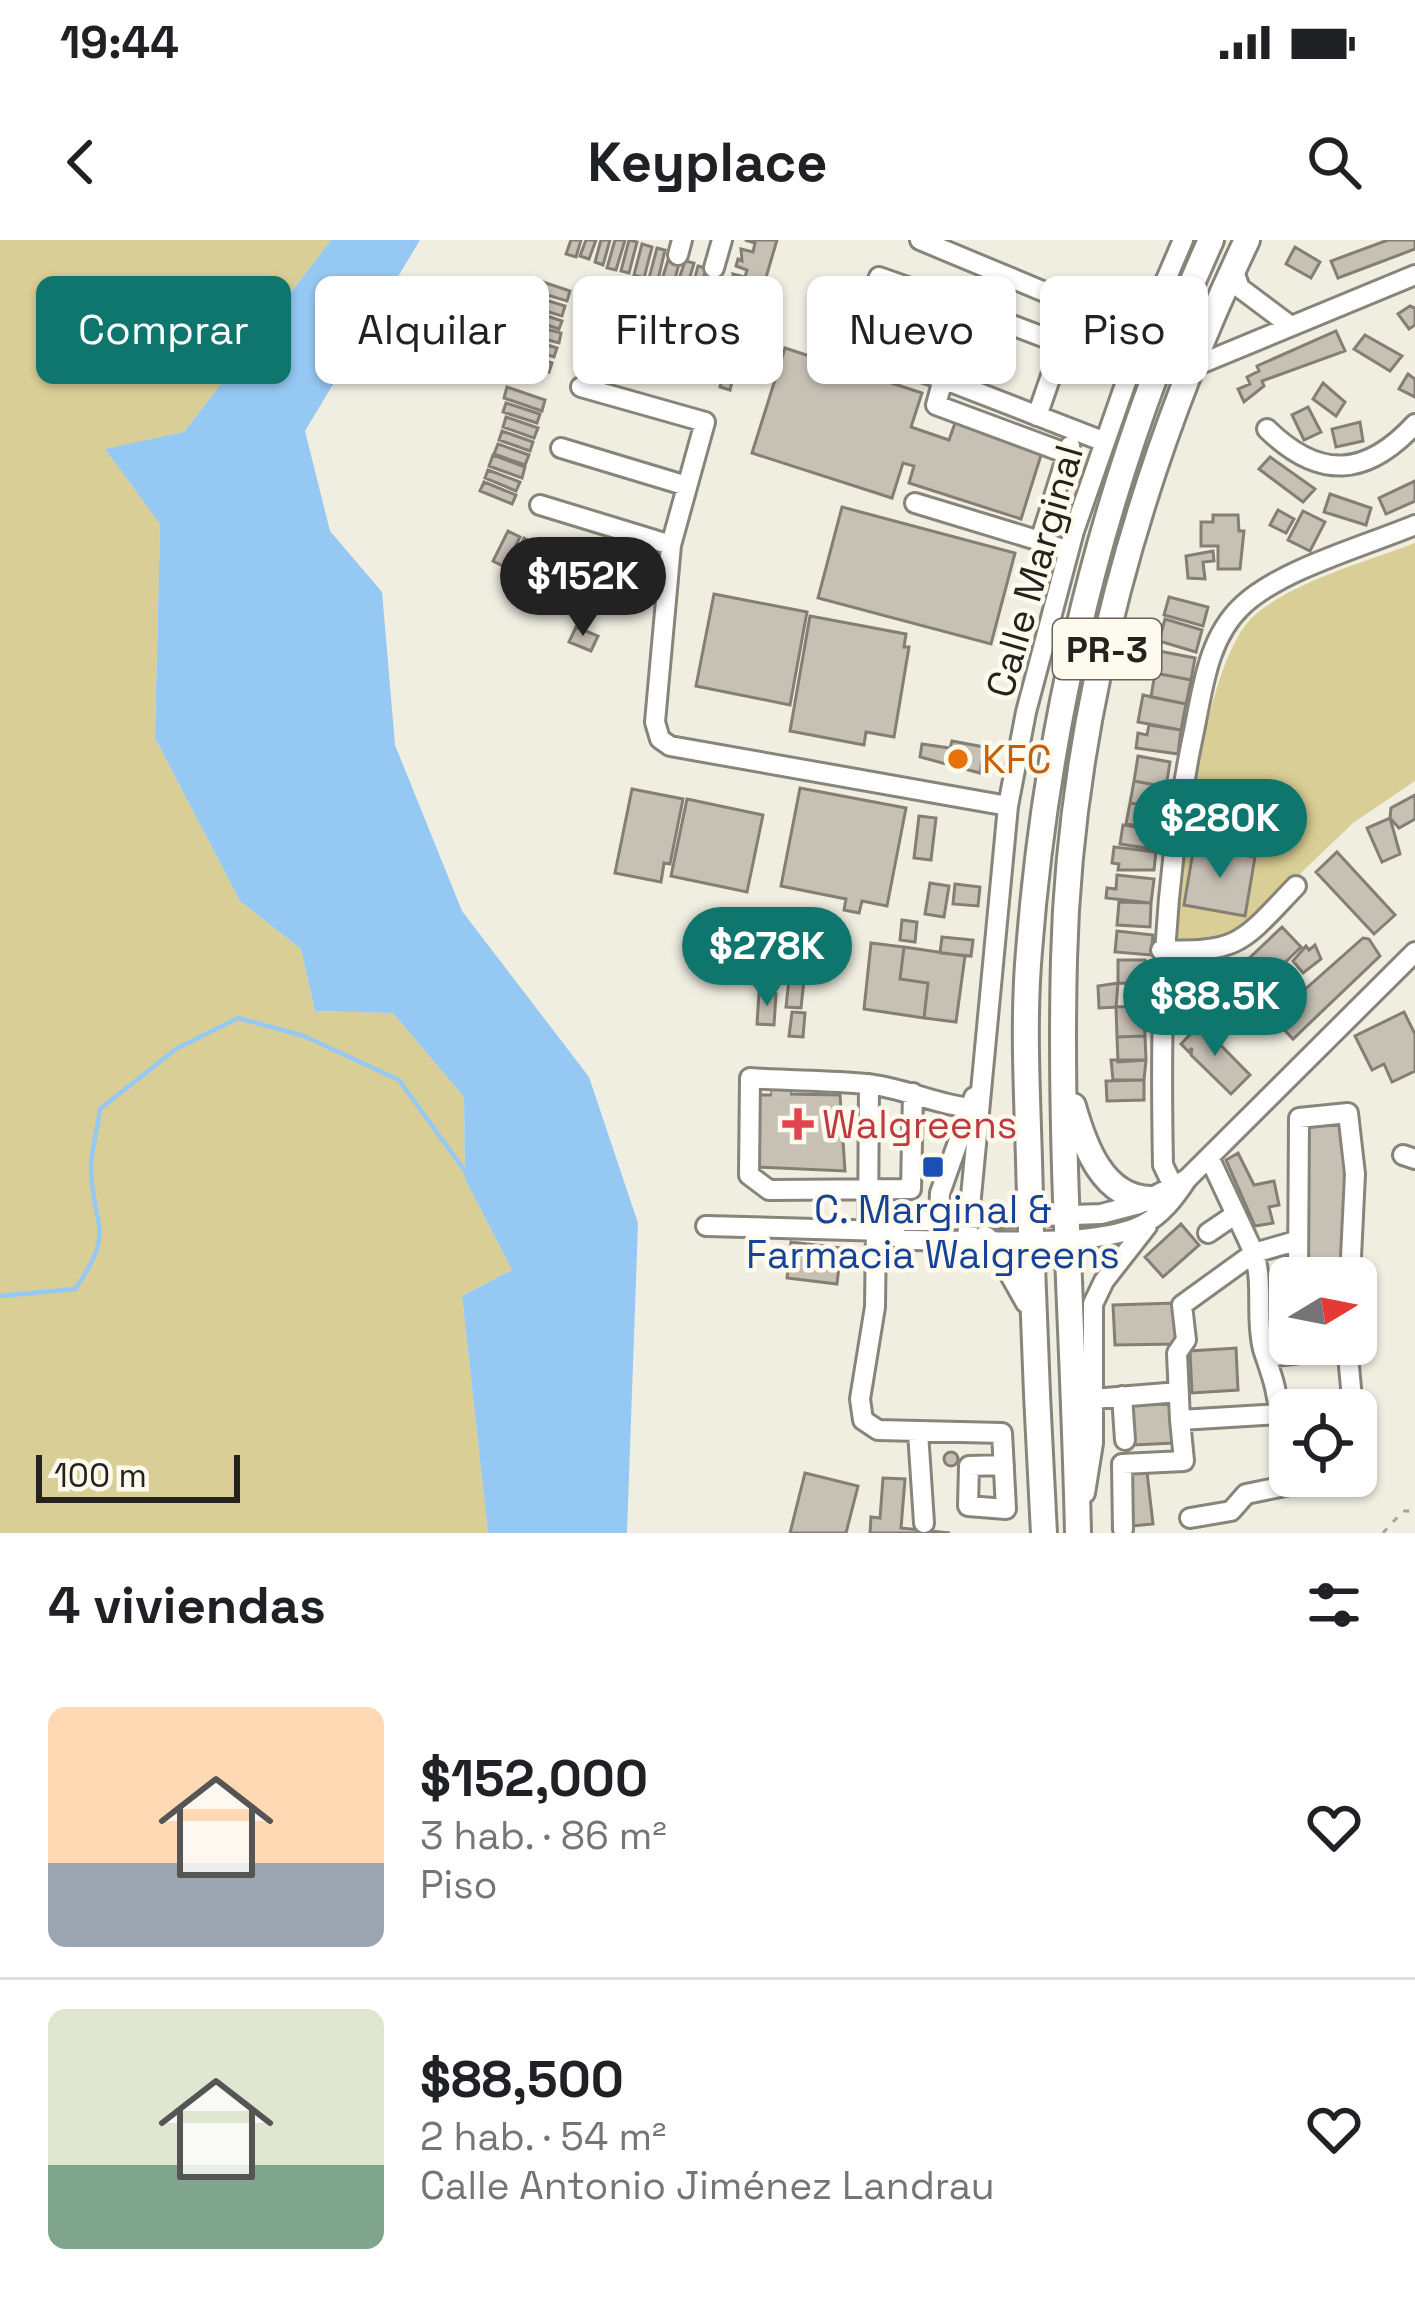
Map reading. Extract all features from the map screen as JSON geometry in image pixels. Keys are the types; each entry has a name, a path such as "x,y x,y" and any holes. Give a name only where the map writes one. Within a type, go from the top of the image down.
{"main road":[{"name":"PR-3","path":"1044,1533 1032,1312 1028,954 1046,785 1063,696 1119,476 1150,386 1211,240"},
{"name":"PR-3","path":"1208,325 1247,240"},
{"name":"PR-3","path":"1079,1533 1067,1226 1064,957 1081,784 1134,529 1183,384"},
{"path":"1066,1080 1088,1150 1104,1176 1120,1190 1168,1194"},
{"path":"979,1230 1005,1260 1032,1312"}],"street":[{"path":"714,268 722,240"},
{"path":"920,240 1040,290"},
{"name":"Calle Marginal","path":"1168,276 1183,240"},
{"path":"1233,269 1240,288 1288,324"},
{"path":"1208,360 1415,275"},
{"path":"942,384 936,406 1068,454"},
{"path":"953,384 1105,442"},
{"path":"1037,416 1048,384"},
{"name":"Calle Marginal","path":"979,1230 971,1173 1008,806 1068,551 1125,384"},
{"path":"581,387 705,422 671,545 655,722 660,740 670,746 1008,806"},
{"path":"1267,429 1305,459 1339,466 1379,458 1415,424"},
{"path":"1040,541 1075,430"},
{"path":"561,448 687,486"},
{"path":"915,503 1068,551"},
{"path":"540,505 671,545"},
{"path":"1079,1533 1093,1443 1094,1304 1104,1281 1168,1194 1163,1166 1161,950 1184,780 1208,666 1226,624 1265,589 1415,524"},
{"path":"1161,950 1211,952 1229,947 1245,939 1296,886"},
{"path":"706,1226 877,1231 902,1221 938,1230 1067,1226 1124,1232 1209,1157 1415,952"},
{"name":"Calle Marginal","path":"938,1230 940,1193 983,1076"},
{"path":"914,1093 911,1189 769,1190 748,1175 750,1078 774,1086 815,1081 869,1084 914,1093 970,1108"},
{"path":"774,1086 815,1081"},
{"path":"869,1084 868,1190 877,1231 875,1307 860,1410 878,1430 1002,1433 1004,1466"},
{"path":"1297,1257 1299,1118 1348,1114 1355,1174 1351,1257"},
{"path":"1180,1420 1280,1414 1254,1252 1209,1157"},
{"path":"971,1173 985,1212 979,1230"},
{"path":"1208,1233 1236,1214"},
{"path":"1123,1529 1122,1464 1184,1461 1177,1353 1186,1340 1182,1305 1254,1252 1296,1241"},
{"path":"1093,1399 1179,1392"},
{"path":"1122,1396 1125,1440"},
{"path":"918,1432 924,1523"},
{"path":"1190,1518 1231,1511 1246,1495 1269,1490"}],"path":[{"path":"1383,1533 1402,1511 1415,1511"}],"shaded area":[{"path":"0,240 331,240 291,292 291,276 36,276 36,384 221,384 184,432 106,450 160,524 155,738 240,901 301,949 315,1011 393,1013 464,1097 465,1179 512,1270 462,1296 488,1533 0,1533"},
{"path":"1415,543 1415,781 1353,823 1237,934 1193,945 1179,940 1173,929 1199,761 1223,671 1238,637 1256,614 1292,591"}],"water":[{"path":"331,240 420,240 398,276 315,276 315,384 333,384 305,431 330,531 382,592 395,745 462,911 589,1077 638,1223 627,1533 488,1533 462,1296 512,1270 465,1179 464,1097 393,1013 315,1011 301,949 240,901 155,738 160,524 105,449 184,432 221,384 291,384 291,292"}],"building":[{"path":"571,240 581,240 576,257 566,254"},
{"path":"586,240 596,240 589,259 580,256"},
{"path":"601,240 610,240 603,265 595,262"},
{"path":"615,240 625,240 616,270 607,268"},
{"path":"629,240 637,242 629,273 621,271"},
{"path":"745,240 777,240 766,276 745,276 747,270 736,266 738,259 742,261 741,249 753,252 755,243"},
{"path":"1388,240 1415,240 1415,249 1338,278 1331,261"},
{"path":"642,244 652,247 645,276 634,275"},
{"path":"1295,247 1320,262 1311,278 1286,264"},
{"path":"657,248 665,250 659,276 650,276"},
{"path":"669,257 680,260 676,276 663,276"},
{"path":"685,261 694,263 690,276 680,276"},
{"path":"549,284 570,291 567,301 549,296"},
{"path":"549,301 565,306 562,316 549,312"},
{"path":"1415,308 1415,325 1409,329 1398,314"},
{"path":"549,317 562,321 559,329 549,326"},
{"path":"549,330 561,333 559,343 549,340"},
{"path":"1336,331 1345,351 1262,381 1264,386 1244,402 1238,389 1250,384 1247,377 1259,371 1257,366"},
{"path":"1365,335 1402,356 1390,371 1354,349"},
{"path":"785,348 807,355 807,384 895,384 922,393 911,427 949,440 955,423 1042,452 1021,519 909,483 914,466 903,463 892,498 752,453 774,384 783,384"},
{"path":"1408,374 1415,379 1415,397 1399,389"},
{"path":"1323,383 1345,402 1336,416 1313,399"},
{"path":"507,387 545,400 542,411 504,398"},
{"path":"506,403 540,414 537,423 503,412"},
{"path":"1308,407 1321,432 1304,440 1292,415"},
{"path":"506,417 538,428 534,438 503,427"},
{"path":"1360,422 1363,441 1336,447 1332,429"},
{"path":"502,431 533,442 530,451 499,440"},
{"path":"498,444 529,455 525,465 494,454"},
{"path":"493,455 525,467 522,478 489,466"},
{"path":"1270,457 1315,489 1303,502 1259,469"},
{"path":"488,470 520,482 516,491 485,478"},
{"path":"1415,481 1415,501 1386,514 1379,498"},
{"path":"484,482 516,495 512,504 480,491"},
{"path":"1330,494 1371,508 1366,525 1324,512"},
{"path":"842,507 1015,553 991,644 818,598"},
{"path":"1278,510 1294,519 1286,533 1270,525"},
{"path":"1303,511 1325,522 1310,551 1288,540"},
{"path":"1213,515 1238,515 1239,531 1244,531 1240,569 1218,569 1218,546 1201,546 1201,522 1213,522"},
{"path":"508,531 520,537 505,567 493,561"},
{"path":"524,538 532,542 517,573 509,569"},
{"path":"537,542 545,546 531,576 523,572"},
{"path":"548,546 556,550 543,579 535,576"},
{"path":"561,549 568,552 556,582 549,579"},
{"path":"1213,551 1214,561 1203,562 1205,579 1188,578 1186,556"},
{"path":"572,554 580,557 569,586 560,583"},
{"path":"584,558 594,561 583,592 573,589"},
{"path":"599,562 606,564 594,596 587,594"},
{"path":"611,566 620,570 610,602 600,598"},
{"path":"624,571 632,574 621,607 614,604"},
{"path":"714,594 807,612 790,705 696,686"},
{"path":"1169,597 1208,607 1203,626 1164,615"},
{"path":"810,616 906,634 904,647 909,647 894,737 866,732 864,745 790,731"},
{"path":"1165,619 1202,630 1196,652 1159,641"},
{"path":"576,627 598,636 591,651 569,642"},
{"path":"1159,651 1195,658 1191,680 1155,673"},
{"path":"1155,673 1191,680 1186,704 1151,697"},
{"path":"1143,695 1186,704 1181,730 1138,722"},
{"path":"1149,725 1181,730 1178,754 1136,748 1138,733 1147,735"},
{"name":"KFC","path":"952,741 984,747 980,773 920,757 922,744 950,748"},
{"path":"1138,756 1170,762 1166,787 1134,781"},
{"path":"1134,781 1166,787 1162,808 1130,803"},
{"path":"800,788 906,808 887,906 862,901 859,913 844,910 846,899 781,886"},
{"path":"632,789 683,799 670,864 664,863 661,882 615,873"},
{"path":"1415,795 1415,819 1399,828 1390,818 1391,808"},
{"path":"687,799 763,815 747,892 671,876"},
{"path":"1130,803 1159,808 1163,822 1156,829 1126,824"},
{"path":"919,816 936,818 931,860 914,858"},
{"path":"1390,818 1400,854 1382,862 1367,828"},
{"path":"1123,825 1162,831 1159,850 1120,844"},
{"path":"1194,846 1255,857 1245,916 1184,905"},
{"path":"1114,847 1156,852 1154,870 1118,870 1119,864 1112,863"},
{"path":"1337,852 1395,915 1374,934 1316,872"},
{"path":"1117,875 1154,879 1151,903 1106,898 1107,888 1116,889"},
{"path":"930,883 949,886 944,917 925,914"},
{"path":"955,884 980,887 978,906 953,904"},
{"path":"1119,902 1151,903 1150,927 1117,925"},
{"path":"902,920 917,922 915,942 900,940"},
{"path":"1282,927 1301,947 1259,988 1239,968"},
{"path":"1117,931 1153,935 1151,955 1115,952"},
{"path":"942,937 973,940 971,956 940,953"},
{"path":"1363,938 1369,939 1380,956 1293,1039 1277,1022 1296,1004 1292,1001"},
{"path":"871,943 904,947 900,979 928,983 924,1018 864,1009"},
{"path":"1315,945 1321,959 1303,973 1293,961 1306,946 1309,950"},
{"path":"904,947 965,956 956,1022 924,1018 928,983 900,979"},
{"path":"1118,960 1145,960 1145,984 1118,983"},
{"path":"1239,969 1258,989 1215,1029 1207,1028 1194,1015"},
{"path":"789,979 804,980 801,1008 786,1007"},
{"path":"1118,983 1116,1007 1099,1008 1098,986"},
{"path":"759,993 776,994 774,1025 757,1024"},
{"path":"1268,997 1281,1010 1268,1023 1255,1010"},
{"path":"1144,1006 1145,1036 1117,1037 1116,1007"},
{"path":"792,1012 805,1013 803,1037 789,1036"},
{"path":"1404,1012 1415,1034 1415,1071 1392,1082 1384,1064 1372,1070 1355,1036"},
{"path":"1200,1024 1250,1075 1231,1094 1191,1055 1192,1048 1189,1052 1181,1044"},
{"path":"1145,1036 1146,1060 1118,1062 1117,1037"},
{"path":"1111,1060 1146,1060 1144,1080 1113,1080"},
{"path":"1144,1080 1144,1100 1107,1101 1106,1081"},
{"name":"Walgreens","path":"790,1083 790,1094 840,1095 845,1171 757,1167 756,1095 772,1095 772,1084"},
{"path":"1304,1121 1347,1122 1343,1257 1301,1257"},
{"path":"1238,1153 1254,1185 1274,1181 1279,1205 1269,1207 1273,1223 1255,1226 1226,1160"},
{"path":"1181,1224 1199,1245 1163,1277 1145,1257"},
{"path":"791,1242 841,1248 837,1284 787,1278"},
{"path":"1176,1303 1177,1344 1115,1345 1113,1305"},
{"path":"1236,1348 1238,1390 1192,1393 1190,1351"},
{"path":"1172,1399 1174,1443 1134,1445 1132,1401"},
{"path":"951,1452 958,1459 951,1466 944,1459"},
{"path":"1147,1472 1153,1524 1131,1526 1126,1474"},
{"path":"805,1473 858,1486 846,1533 790,1533"},
{"path":"883,1478 905,1479 901,1528 950,1533 870,1533 871,1517 880,1518"}],"waterway":[{"path":"0,1296 75,1289 99,1239 91,1165 100,1109 176,1049 238,1018 304,1036 399,1080 467,1174"}],"tunnel":[{"path":"772,1089 790,1089"}],"place":[{"name":"KFC","path":"958,759"},
{"name":"Walgreens","path":"798,1124"},
{"name":"C. Marginal & Farmacia Walgreens","path":"933,1167"}]}
